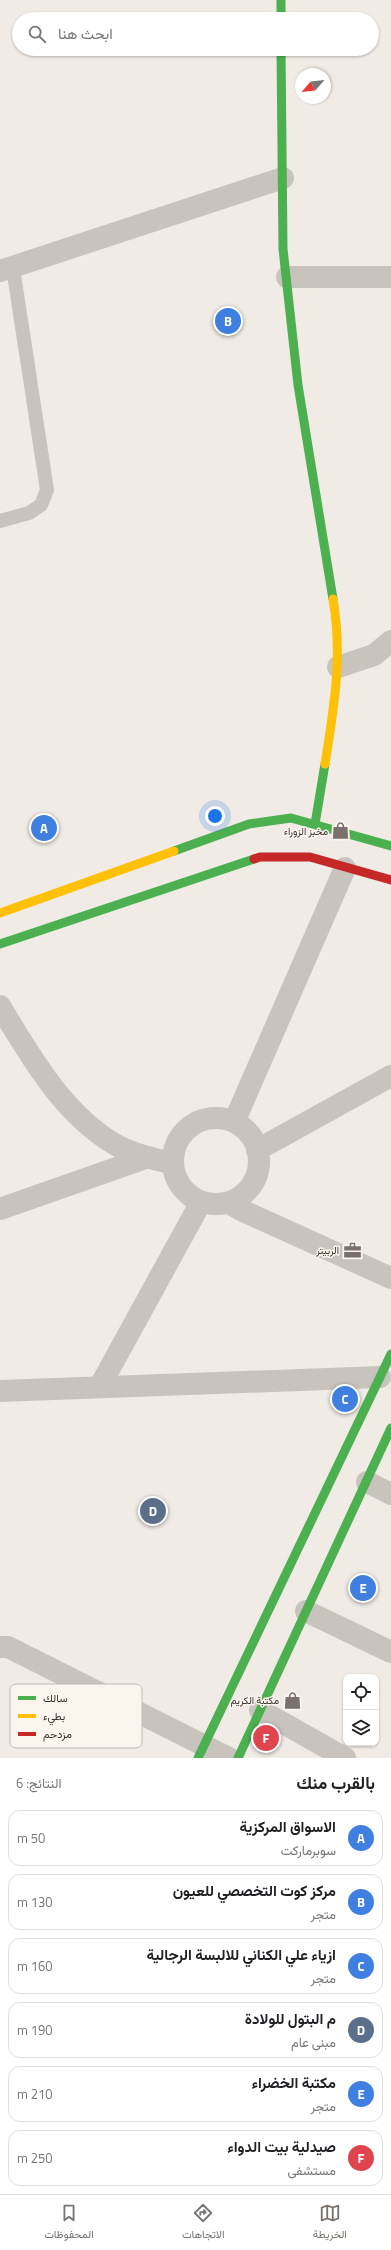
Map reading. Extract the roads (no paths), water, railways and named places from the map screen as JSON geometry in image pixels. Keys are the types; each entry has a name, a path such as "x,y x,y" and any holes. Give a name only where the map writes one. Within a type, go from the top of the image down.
{"street":[{"path":"281,0 281,12"},
{"path":"281,56 283,249 298,385 336,616 339,656 336,697 315,824"},
{"path":"7,269 283,178"},
{"path":"287,277 391,277"},
{"path":"338,667 374,655 391,641"},
{"path":"0,913 249,824 292,818 391,846"},
{"path":"0,944 260,857 310,857 391,880"},
{"path":"234,1122 345,868"},
{"path":"0,1006 28,1053 68,1104 93,1128 118,1146 173,1164"},
{"path":"257,1150 391,1076"},
{"path":"209,1118 223,1118 234,1122 248,1132 257,1150 259,1158 258,1173 252,1185 242,1196 230,1202 215,1205 201,1202 189,1195 179,1184 174,1171 173,1164 176,1143 184,1131 196,1123 209,1118"},
{"path":"0,1210 148,1157"},
{"path":"100,1386 201,1202"},
{"path":"230,1202 241,1210 391,1278"},
{"path":"201,1752 391,1354"},
{"path":"0,1391 100,1386 380,1377"},
{"path":"238,1758 391,1428"},
{"path":"367,1482 391,1494"},
{"path":"306,1611 391,1652"},
{"path":"0,1647 8,1647 76,1684"},
{"path":"260,1710 345,1758"},
{"path":"142,1720 201,1752 229,1758"}],"lane":[{"path":"0,521 29,513 41,505 47,490 7,269"}],"place":[{"name":"مركز كوت التخصصي للعيون","path":"228,321"},
{"name":"الاسواق المركزية","path":"44,828"},
{"name":"مخبز الزوراء","path":"341,831"},
{"name":"الربيتر","path":"352,1250"},
{"name":"ازياء علي الكناني للالبسة الرجالية","path":"345,1399"},
{"name":"م البتول للولادة","path":"153,1511"},
{"name":"مكتبة الخضراء","path":"363,1588"},
{"name":"مكتبة الكريم","path":"292,1700"},
{"name":"صيدلية بيت الدواء","path":"266,1738"}]}
